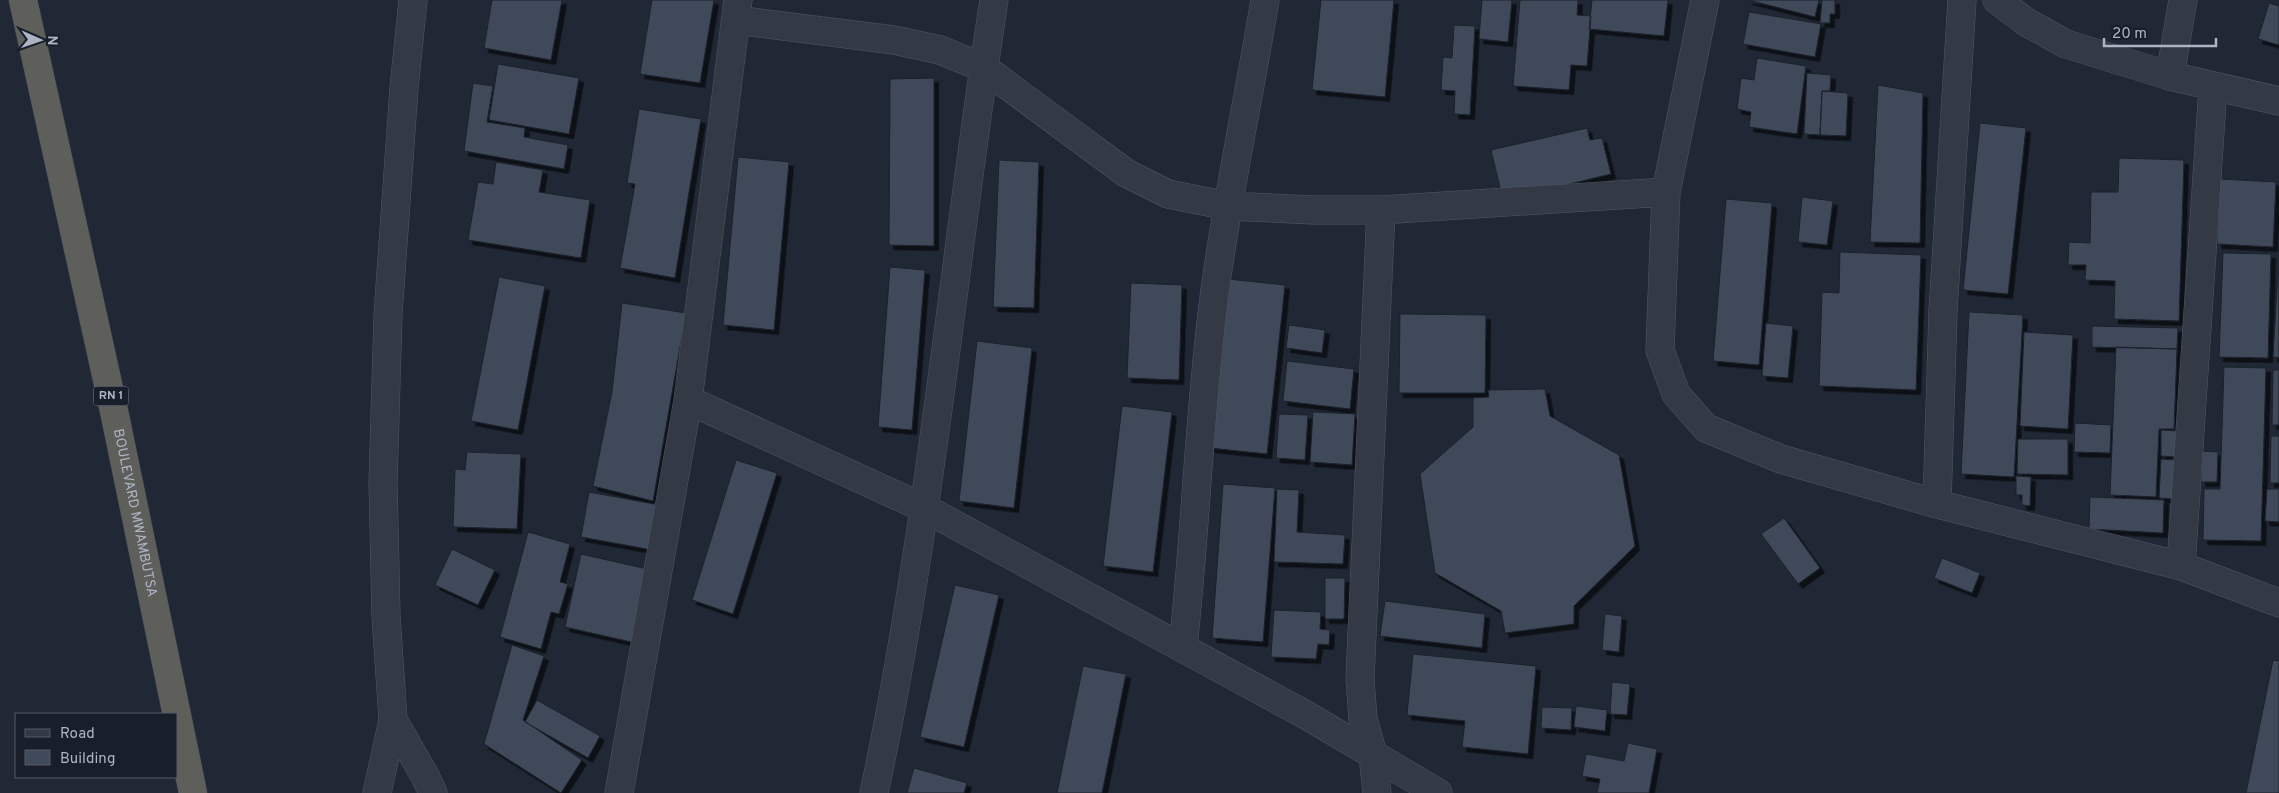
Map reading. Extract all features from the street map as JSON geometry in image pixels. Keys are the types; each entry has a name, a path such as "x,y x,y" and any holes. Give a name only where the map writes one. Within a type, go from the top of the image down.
{"highway":[{"name":"BOULEVARD MWAMBUTSA","path":"24,0 114,411 176,713"},
{"name":"BOULEVARD MWAMBUTSA","path":"178,720 193,793"}],"street":[{"path":"377,793 393,720 386,615 383,473 388,314 404,88 413,0"},
{"path":"874,793 910,606 926,509 994,0"},
{"path":"1183,648 1204,392 1215,291 1228,206 1265,0"},
{"path":"1705,0 1666,192 1660,350 1676,394 1706,428 1782,459 1937,504 2181,566 2279,603"},
{"path":"1937,504 1943,311 1962,0"},
{"path":"1997,0 2026,22 2066,44 2170,76 2279,101"},
{"path":"2170,76 2184,0"},
{"path":"619,793 688,400 737,10 940,50 984,68 1126,173 1168,194 1228,206 1314,210 1381,210 1666,192"},
{"path":"2181,566 2213,87"},
{"path":"1377,793 1373,755 1363,719 1360,679 1381,210"},
{"path":"688,400 926,509 1306,715 1438,793"},
{"path":"393,720 426,776 433,793"}],"building":[{"path":"492,0 562,0 551,60 484,48"},
{"path":"652,0 714,0 700,83 640,74"},
{"path":"1321,0 1394,0 1385,97 1312,90"},
{"path":"1482,0 1512,0 1508,42 1479,39"},
{"path":"1520,0 1578,0 1577,15 1591,16 1587,66 1571,65 1569,90 1513,86"},
{"path":"1592,0 1668,0 1664,36 1589,29"},
{"path":"1748,0 1819,0 1815,17"},
{"path":"1822,0 1835,0 1835,14 1830,14 1830,23 1820,23"},
{"path":"2269,3 2279,6 2279,45 2258,39"},
{"path":"1749,12 1821,24 1815,57 1743,44"},
{"path":"1454,25 1475,26 1470,115 1454,114 1455,91 1441,90 1443,57 1452,58"},
{"path":"1757,58 1806,66 1797,134 1749,127 1751,112 1737,109 1741,78 1754,80"},
{"path":"498,64 579,78 569,134 489,120"},
{"path":"1807,73 1831,75 1830,91 1822,91 1820,135 1804,134"},
{"path":"934,78 934,246 889,245 890,79"},
{"path":"473,83 493,86 487,122 525,128 524,137 568,145 564,169 464,151"},
{"path":"1878,85 1923,93 1920,243 1870,242"},
{"path":"1822,91 1848,93 1846,136 1820,135"},
{"path":"639,109 701,119 675,278 620,268 635,184 627,183"},
{"path":"1980,123 2026,128 2008,294 1963,290"},
{"path":"1587,128 1590,140 1602,138 1611,174 1503,200 1491,150"},
{"path":"738,157 789,162 774,330 723,325"},
{"path":"2119,158 2184,160 2179,321 2114,319 2115,281 2085,280 2086,265 2068,265 2069,242 2090,243 2091,192 2118,192"},
{"path":"999,160 1039,162 1034,308 993,307"},
{"path":"496,162 543,170 539,192 590,200 581,258 468,240 478,182 493,184"},
{"path":"2220,179 2276,182 2273,247 2217,244"},
{"path":"1802,197 1833,201 1827,245 1798,242"},
{"path":"1726,199 1772,203 1759,365 1713,361"},
{"path":"1840,252 1921,255 1916,390 1819,386 1822,292 1839,293"},
{"path":"2223,253 2271,254 2268,358 2219,357"},
{"path":"890,267 925,270 912,430 878,427"},
{"path":"2279,272 2279,358 2273,357"},
{"path":"499,277 545,286 518,430 471,421"},
{"path":"1228,279 1285,285 1267,454 1210,448"},
{"path":"1131,283 1182,285 1179,380 1127,378"},
{"path":"622,303 686,313 653,501 593,486 612,392"},
{"path":"1969,312 2023,315 2014,477 1961,474"},
{"path":"1400,314 1486,315 1485,393 1399,393"},
{"path":"1766,323 1793,326 1788,378 1762,376"},
{"path":"1289,325 1325,330 1322,353 1286,348"},
{"path":"2092,326 2178,328 2177,349 2092,347"},
{"path":"2024,332 2073,335 2068,429 2020,426"},
{"path":"977,341 1032,348 1014,508 959,501"},
{"path":"2116,347 2177,349 2174,429 2159,429 2156,497 2110,495"},
{"path":"1287,361 1354,369 1350,409 1283,401"},
{"path":"2224,367 2266,368 2261,541 2203,540 2204,489 2220,489"},
{"path":"2273,370 2279,370 2279,425 2272,425"},
{"path":"1545,389 1550,416 1619,455 1635,546 1574,606 1574,624 1505,633 1501,611 1435,573 1420,474 1473,427 1473,398 1489,397 1488,390"},
{"path":"1122,406 1172,412 1153,572 1103,566"},
{"path":"1313,412 1355,414 1352,465 1310,462"},
{"path":"1279,414 1308,415 1305,460 1276,458"},
{"path":"2075,423 2111,425 2110,453 2074,452"},
{"path":"2161,430 2177,431 2176,457 2161,456"},
{"path":"2271,436 2279,436 2279,483 2270,483"},
{"path":"2018,439 2068,439 2068,475 2017,474"},
{"path":"2202,451 2218,452 2217,482 2201,482"},
{"path":"467,452 521,454 517,529 453,527 455,469 465,470"},
{"path":"2161,459 2177,460 2175,499 2159,498"},
{"path":"736,460 777,473 733,614 692,600"},
{"path":"2016,476 2031,477 2030,506 2022,505 2022,495 2016,495"},
{"path":"1223,484 1275,488 1263,642 1212,638"},
{"path":"1277,489 1299,490 1297,532 1345,535 1343,564 1274,562"},
{"path":"2267,489 2279,489 2279,522 2265,521"},
{"path":"589,492 665,506 658,551 581,537"},
{"path":"2090,497 2164,500 2163,533 2089,529"},
{"path":"1784,518 1820,568 1798,584 1761,534"},
{"path":"528,532 570,544 560,582 568,584 559,614 551,612 541,649 500,637"},
{"path":"452,549 495,570 478,605 435,585"},
{"path":"581,554 656,571 640,644 565,627"},
{"path":"1942,558 1980,573 1972,593 1934,578"},
{"path":"1325,578 1345,578 1344,619 1325,619"},
{"path":"955,585 999,595 964,747 920,737"},
{"path":"1385,601 1485,614 1482,648 1380,636"},
{"path":"1274,610 1321,612 1320,629 1330,630 1329,645 1318,644 1316,659 1271,657"},
{"path":"1605,614 1622,616 1619,652 1602,650"},
{"path":"512,645 544,656 523,720 582,760 561,793 484,744"},
{"path":"1413,654 1536,666 1528,754 1462,747 1465,721 1407,715"},
{"path":"2273,660 2279,661 2279,793 2246,793"},
{"path":"1083,666 1126,674 1102,793 1057,793"},
{"path":"1612,682 1630,684 1627,715 1610,714"},
{"path":"537,700 600,736 588,758 525,722"},
{"path":"1576,706 1607,710 1605,731 1574,727"},
{"path":"1542,707 1572,708 1571,730 1541,728"},
{"path":"1628,743 1657,749 1649,793 1597,793 1600,779 1582,776 1586,754 1624,761"},
{"path":"914,768 967,783 964,793 907,793"}]}
